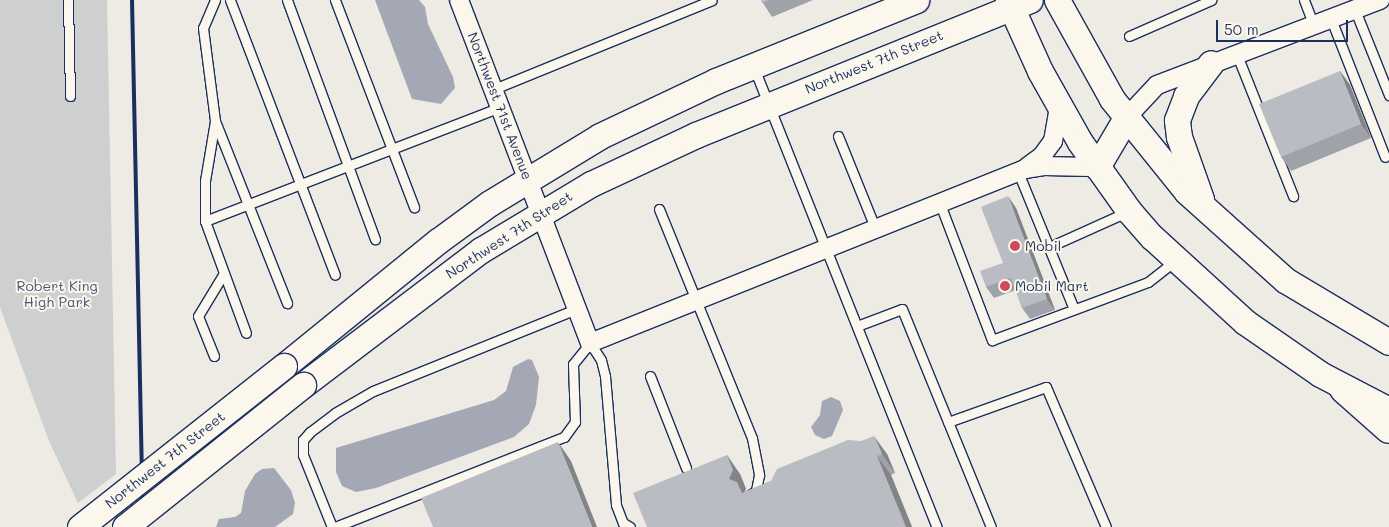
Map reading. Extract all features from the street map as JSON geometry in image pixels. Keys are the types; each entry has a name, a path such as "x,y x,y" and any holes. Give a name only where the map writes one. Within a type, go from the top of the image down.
{"highway":[{"path":"1344,389 1389,429"}],"main road":[{"name":"Northwest 7th Street","path":"80,527 284,366 438,241 528,178 658,106 916,0"},
{"path":"1057,0 1100,79 1126,118 1204,209 1285,280 1389,342"},
{"name":"Northwest 7th Street","path":"125,527 428,288 541,211 621,169 769,105 1016,3"},
{"path":"1016,3 1059,108 1097,167 1129,211 1175,261 1244,322 1344,389 1389,410"},
{"path":"1204,209 1179,137 1177,120 1186,96 1210,63"},
{"path":"1097,167 1126,118"}],"street":[{"name":"Northwest 71st Avenue","path":"459,0 590,343"},
{"path":"1126,118 1157,84 1380,0"},
{"path":"1022,171 1042,156 1053,141 1059,108"},
{"path":"590,343 1022,171 1044,166 1097,167"}],"lane":[{"path":"68,0 70,96"},
{"path":"214,0 203,28 215,121 250,203 287,304"},
{"path":"230,0 335,276"},
{"path":"286,0 375,239"},
{"path":"335,0 414,207"},
{"path":"494,89 712,0"},
{"path":"1304,0 1314,26"},
{"path":"1129,36 1213,1"},
{"path":"1355,10 1389,95"},
{"path":"1331,19 1386,157"},
{"path":"1237,55 1293,196"},
{"path":"754,65 937,527"},
{"path":"205,221 501,107"},
{"path":"215,121 205,181 205,221 246,333"},
{"path":"838,136 876,230"},
{"path":"1022,171 1049,247 1074,309"},
{"path":"940,204 992,340 1148,282 1175,261"},
{"path":"659,209 752,438 760,474 756,491 748,495"},
{"path":"1049,247 1129,211"},
{"path":"214,356 198,316 224,273"},
{"path":"578,308 373,392 310,432 304,440 303,455 333,527 564,437 575,422 574,364 590,343 601,360 605,376 616,504 623,523 630,527"},
{"path":"857,326 902,309 991,527"},
{"path":"650,376 686,468"},
{"path":"948,422 1046,387 1106,527"}],"green space":[{"name":"Robert King High Park","path":"0,0 107,0 116,474 78,503 49,441 0,307"}],"shaded area":[{"path":"375,0 419,0 425,7 428,24 453,77 455,88 441,104 412,99"},
{"path":"528,359 532,360 539,377 536,405 529,424 514,437 376,488 356,492 342,486 336,472 336,448 494,400 506,391 513,367"},
{"path":"831,397 840,401 843,410 832,436 824,439 815,435 811,427 820,415 822,401"},
{"path":"274,468 291,490 295,503 293,514 275,527 216,527 219,519 235,517 241,513 245,491 255,474 262,469"}],"building":[{"path":"1340,71 1361,124 1281,157 1259,104"},
{"name":"Mobil","path":"1008,196 1047,299 1022,308 1011,278 986,287 980,271 1003,263 981,207"},
{"path":"874,436 882,454 877,456 906,527 647,527 633,493 727,455 733,470 729,479 737,482 742,493 771,481 777,469 848,440 861,441"},
{"path":"558,442 592,527 433,527 421,498"}],"railway":[{"path":"132,0 143,527"}],"place":[{"name":"Mobil","path":"1015,246"},
{"name":"Mobil Mart","path":"1005,286"}]}
